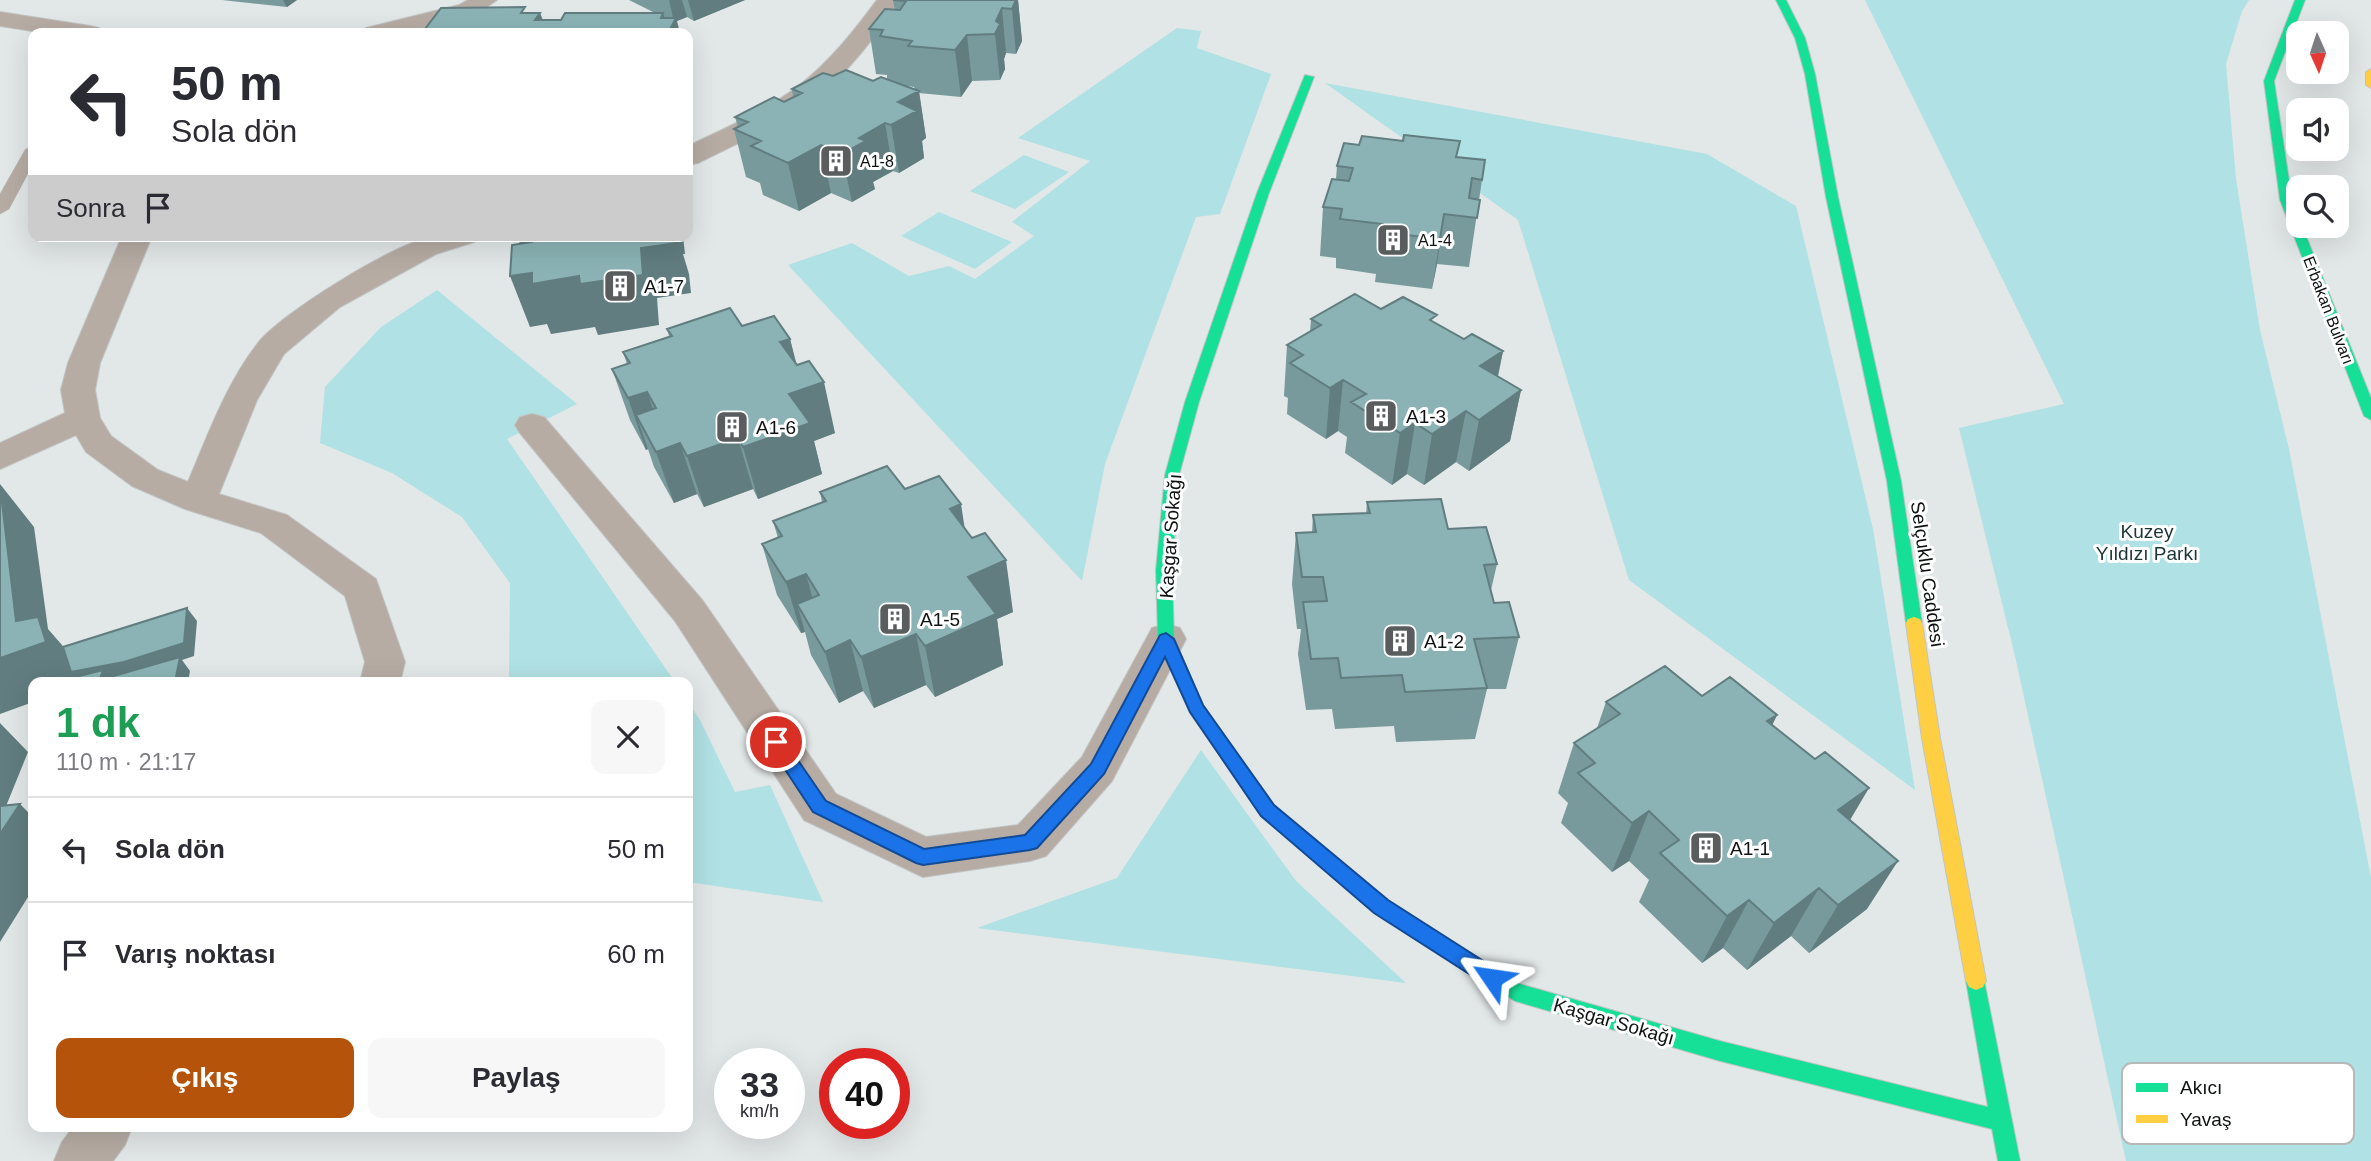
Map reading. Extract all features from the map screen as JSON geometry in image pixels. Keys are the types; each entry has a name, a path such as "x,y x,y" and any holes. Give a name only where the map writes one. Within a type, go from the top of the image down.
{"main road":[{"name":"Selçuklu Caddesi","path":"1781,0 1800,38 1810,74 1832,197 1894,481 1931,738 2009,1161"},
{"name":"Erbakan Bulvarı","path":"2300,0 2269,81 2286,200 2370,416"},
{"path":"2371,72 2371,85"},
{"name":"Kaşgar Sokağı","path":"1309,76 1263,194 1192,402 1172,475 1164,570 1166,639 1196,708 1268,810 1381,906 1515,992 1720,1051 2000,1120"}],"street":[{"path":"395,28 467,10 485,0"},
{"path":"693,154 748,127 806,93 861,40 889,0"},
{"path":"0,19 58,28"},
{"path":"134,242 84,363 78,390 83,418 98,444 136,471 198,500 274,524 362,589 385,662 381,677"},
{"path":"198,500 240,401 271,348 329,300 425,248 444,242"},
{"path":"0,457 83,418"},
{"path":"532,425 688,611 820,807 923,857 1030,842 1097,769 1166,639"},
{"path":"81,1161 102,1132"}],"lane":[{"path":"0,209 28,154"}],"green space":[{"name":"Kuzey Yıldızı Parkı","path":"1865,0 2249,0 2242,11 2226,64 2236,179 2260,330 2289,449 2371,878 2371,1161 2126,1161 2122,1144 2354,1144 2354,1063 2122,1063 2122,1143 2015,656 1959,428 2064,404"},
{"path":"1177,28 1201,31 1197,48 1271,74 1220,214 1196,217 1105,464 1082,581 788,265 852,243 909,276 949,266 975,279 1034,236 1012,222 1090,161 1018,138"},
{"path":"1325,83 1707,154 1796,206 1873,529 1915,790 1629,580 1518,220"},
{"path":"1024,155 1069,172 1015,209 970,191"},
{"path":"939,212 1012,242 975,269 901,236"},
{"path":"437,290 577,404 507,439 672,677 509,677 510,583 462,517 392,473 320,443 325,387 381,327"},
{"path":"693,710 735,792 770,785 823,902 693,883"},
{"path":"1201,750 1296,881 1406,983 977,928 1117,878"}],"building":[{"path":"893,0 1016,0 1012,9 1002,8 996,21 1000,24 995,34 967,35 955,50 908,46 912,41 880,36 883,30 869,29 885,9 900,10 906,1"},
{"path":"525,7 521,13 540,13 535,20 561,20 565,13 663,13 661,18 676,18 671,28 426,28 441,8"},
{"path":"846,70 873,81 881,77 919,91 898,102 917,111 891,125 885,123 859,138 866,141 842,154 821,145 788,163 751,146 761,141 734,129 748,122 735,117 774,97 784,102 802,93 792,89 823,73 833,76"},
{"path":"1404,135 1460,141 1456,157 1485,160 1482,180 1472,178 1469,198 1480,200 1477,218 1444,214 1440,239 1381,232 1383,224 1340,219 1342,209 1323,207 1332,179 1349,181 1353,168 1337,166 1344,143 1359,145 1362,136 1403,141"},
{"path":"532,242 676,243 641,248 643,275 580,284 579,276 532,284 532,273 510,276 512,245"},
{"path":"1355,294 1381,309 1403,297 1437,315 1430,320 1464,339 1472,334 1503,351 1480,366 1521,390 1479,420 1466,411 1432,434 1415,423 1400,433 1351,402 1366,394 1343,380 1330,388 1290,363 1303,355 1287,345 1321,325 1311,319"},
{"path":"730,308 742,326 774,316 790,339 780,342 797,365 809,361 824,382 789,394 810,423 743,447 738,438 687,456 680,443 656,452 636,415 656,408 647,392 628,398 612,369 630,363 623,352 672,336 667,329"},
{"name":"A1-5","path":"887,466 905,489 939,476 961,504 950,509 972,538 985,533 1006,560 968,577 996,614 925,646 916,634 861,657 850,640 825,652 797,604 819,595 806,574 786,582 762,544 782,536 773,521 826,501 820,492"},
{"path":"0,485 16,621 38,617 46,642 0,658"},
{"name":"A1-2","path":"1441,499 1448,529 1486,527 1497,564 1484,565 1494,603 1509,602 1519,637 1474,639 1487,688 1405,692 1402,675 1341,678 1338,658 1311,659 1303,602 1327,601 1323,577 1302,577 1296,533 1316,532 1313,515 1370,513 1367,502"},
{"path":"187,608 184,643 124,662 71,672 63,647"},
{"path":"180,657 176,677 110,677"},
{"path":"1665,666 1702,696 1730,677 1777,715 1767,721 1815,759 1825,752 1869,788 1838,810 1898,861 1838,905 1819,888 1774,923 1749,900 1727,916 1660,853 1679,840 1649,811 1632,823 1578,773 1595,763 1574,743 1620,714 1606,702"},
{"path":"103,670 101,677 75,677"},
{"path":"20,804 0,834 0,806"}],"traffic: fast":[{"path":"1781,0 1800,38 1810,74 1832,197 1894,481 1914,623"},
{"path":"2300,0 2269,81 2286,200 2371,416"},
{"path":"1254,790 1196,708 1166,639 1164,570 1172,475 1192,402 1263,193 1309,77"},
{"path":"1433,940 1515,992 1720,1051 2000,1120"},
{"path":"1976,981 2009,1161"}],"traffic: slow":[{"path":"2371,72 2371,85"},
{"path":"1914,623 1931,738 1976,981"},
{"path":"1254,790 1268,810 1381,906 1433,940"}],"place":[{"name":"A1-8","path":"836,161"},
{"name":"A1-4","path":"1393,240"},
{"name":"A1-7","path":"620,286"},
{"name":"A1-3","path":"1381,416"},
{"name":"A1-6","path":"732,427"},
{"name":"A1-5","path":"895,619"},
{"name":"A1-2","path":"1400,641"},
{"name":"A1-1","path":"1706,848"}],"route":[{"path":"776,742 820,807 923,857 1030,842 1097,769 1166,639 1196,708 1268,810 1381,906 1492,978"}]}
